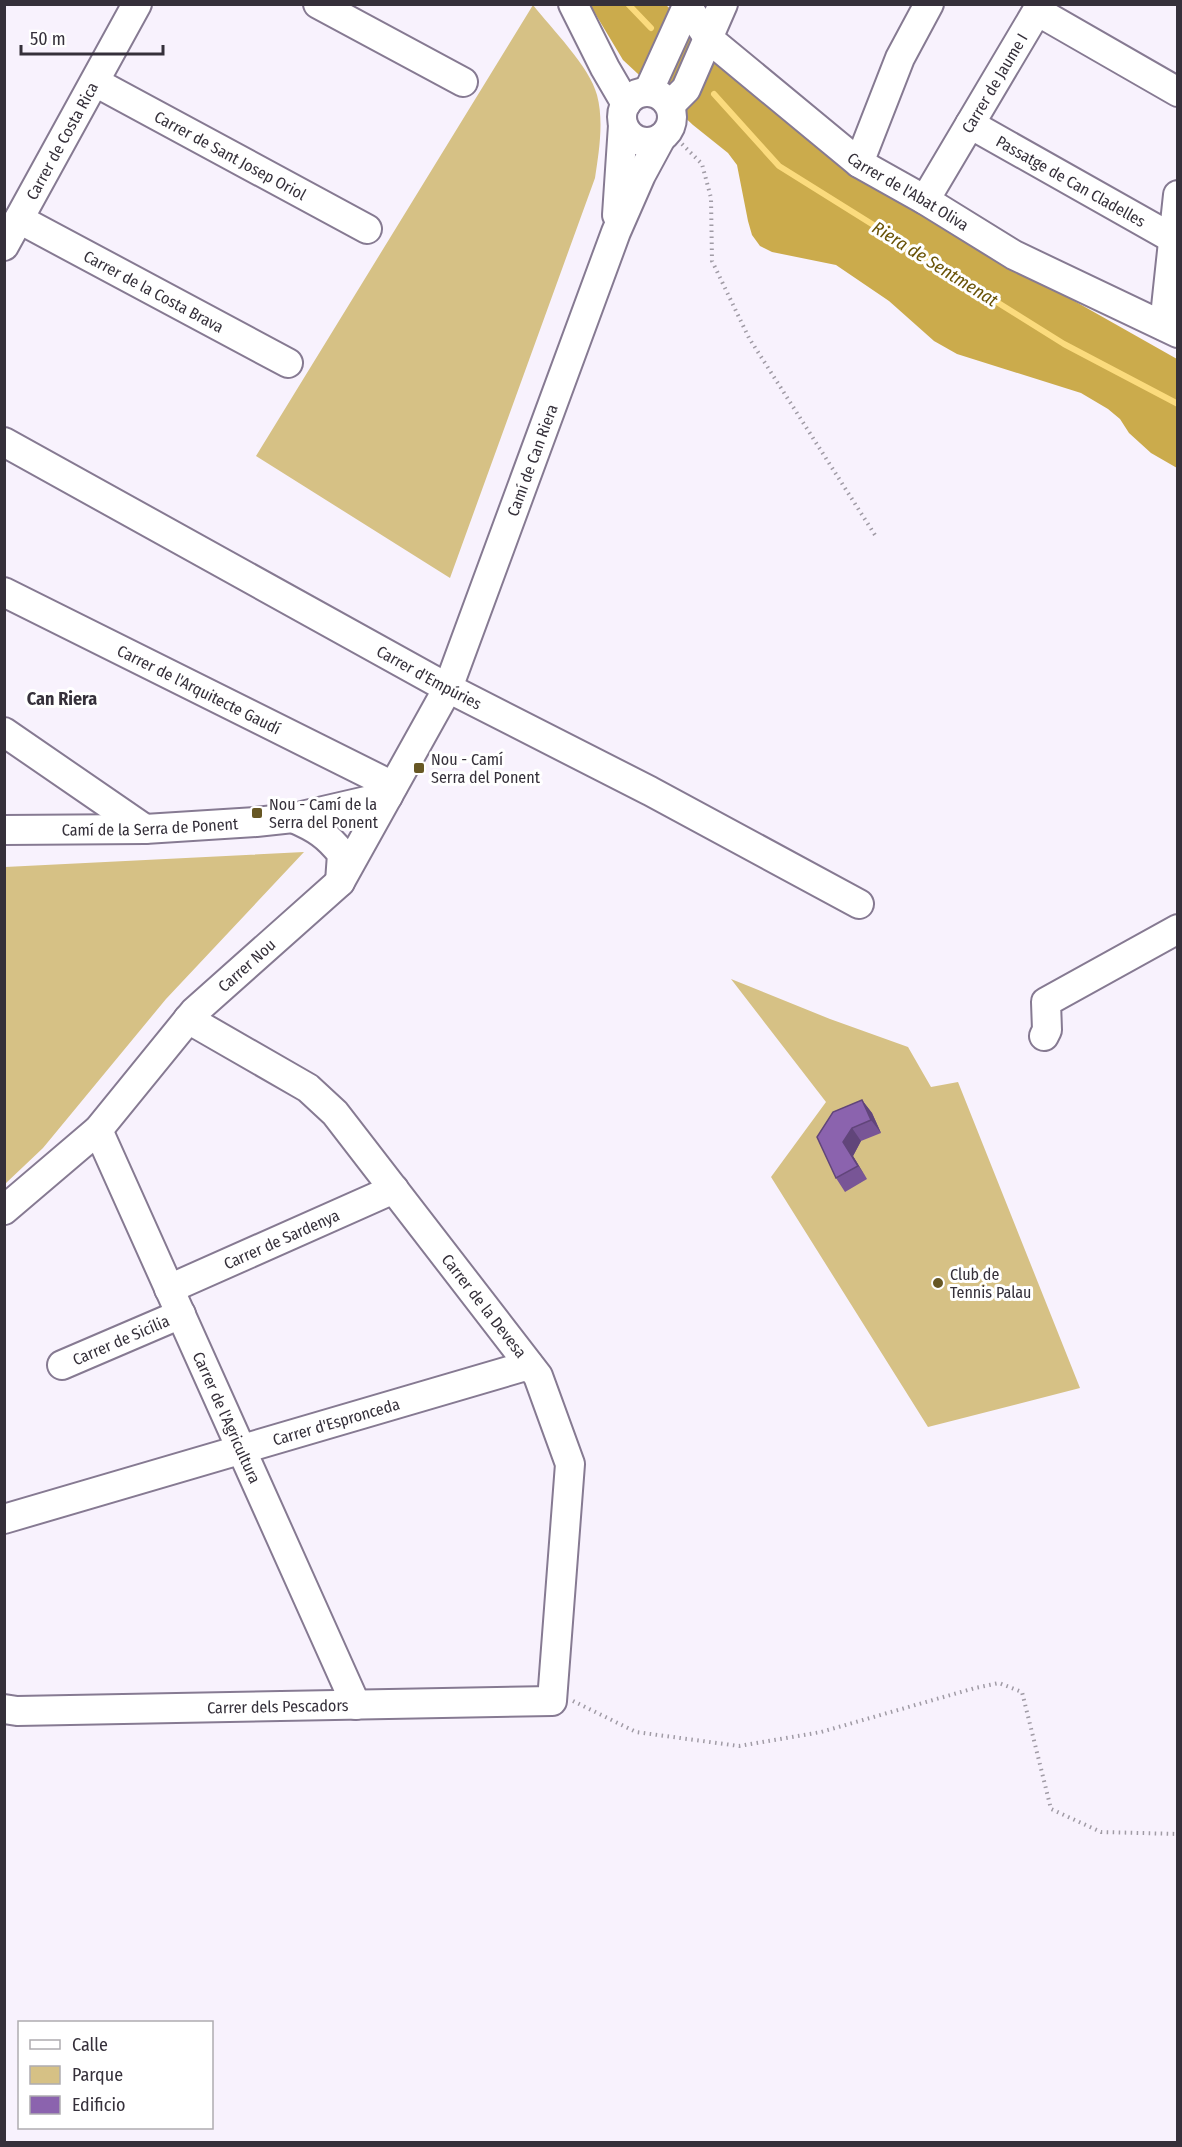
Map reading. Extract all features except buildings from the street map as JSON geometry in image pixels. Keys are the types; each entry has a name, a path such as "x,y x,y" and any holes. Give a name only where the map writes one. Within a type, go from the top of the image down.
{"street":[{"name":"Carrer de Costa Rica","path":"4,246 137,4"},
{"path":"318,4 463,82"},
{"path":"573,4 605,68 649,116"},
{"name":"Camí de Can Riera","path":"448,688 616,232 641,175 649,116 686,89 723,4"},
{"path":"859,163 900,58 929,4"},
{"name":"Camí de Can Riera","path":"616,232 649,116 687,5"},
{"name":"Carrer de l'Abat Oliva","path":"687,5 709,39 859,163 925,200 1014,255 1171,330"},
{"name":"Carrer de Jaume I","path":"925,200 1037,11 1178,92"},
{"name":"Carrer de Sant Josep Oriol","path":"95,82 368,229"},
{"name":"Passatge de Can Cladelles","path":"970,124 1172,238"},
{"path":"1171,330 1172,238 1178,195"},
{"name":"Carrer de la Costa Brava","path":"19,219 288,363"},
{"name":"Carrer d'Empúries","path":"4,442 448,688 650,791 859,904"},
{"name":"Carrer de l'Arquitecte Gaudí","path":"4,592 390,791"},
{"name":"Carrer Nou","path":"4,1210 98,1130 188,1019 340,882 448,688"},
{"path":"4,732 145,829"},
{"name":"Camí de la Serra de Ponent","path":"4,830 145,829 293,818 390,791"},
{"path":"293,818 312,826 328,837 342,854 340,882"},
{"path":"1044,1036 1047,1030 1046,1002 1178,929"},
{"name":"Carrer de la Devesa","path":"188,1019 308,1088 335,1113 538,1376 570,1464 553,1698"},
{"name":"Carrer de l'Agricultura","path":"98,1130 356,1705"},
{"name":"Carrer de Sardenya","path":"175,1301 394,1189"},
{"name":"Carrer de Sicília","path":"62,1365 175,1301"},
{"name":"Carrer d'Espronceda","path":"4,1519 529,1365"},
{"name":"Carrer dels Pescadors","path":"4,1709 17,1711 356,1705 553,1698"}],"path":[{"path":"649,116 702,164 711,198 712,261 749,338 875,535"},
{"path":"553,1698 568,1699 636,1732 739,1746 821,1732 999,1683 1022,1692 1051,1809 1101,1832 1178,1834"}],"green space":[{"path":"533,5 569,48 593,84 600,115 597,168 450,578 256,456"},
{"path":"304,852 166,999 43,1148 5,1184 5,867"},
{"name":"Club de Tennis Palau","path":"731,979 830,1019 908,1047 931,1087 958,1082 1080,1388 928,1427 771,1177 826,1102"}],"shaded area":[{"path":"590,5 666,5 850,174 1177,359 1177,468 1151,453 1129,433 1120,419 1081,393 957,354 934,341 889,301 836,265 772,252 760,246 752,235 748,221 737,165 728,153 693,125 623,60"}],"waterway":[{"name":"Riera de Sentmenat","path":"628,4 651,28"},
{"name":"Riera de Sentmenat","path":"714,94 779,166 1064,344 1178,404"}],"place":[{"name":"Nou - Camí Serra del Ponent","path":"419,768"},
{"name":"Nou - Camí de la Serra del Ponent","path":"257,813"},
{"name":"Club de Tennis Palau","path":"938,1283"}],"district":[{"name":"Can Riera","path":"62,699"}]}
